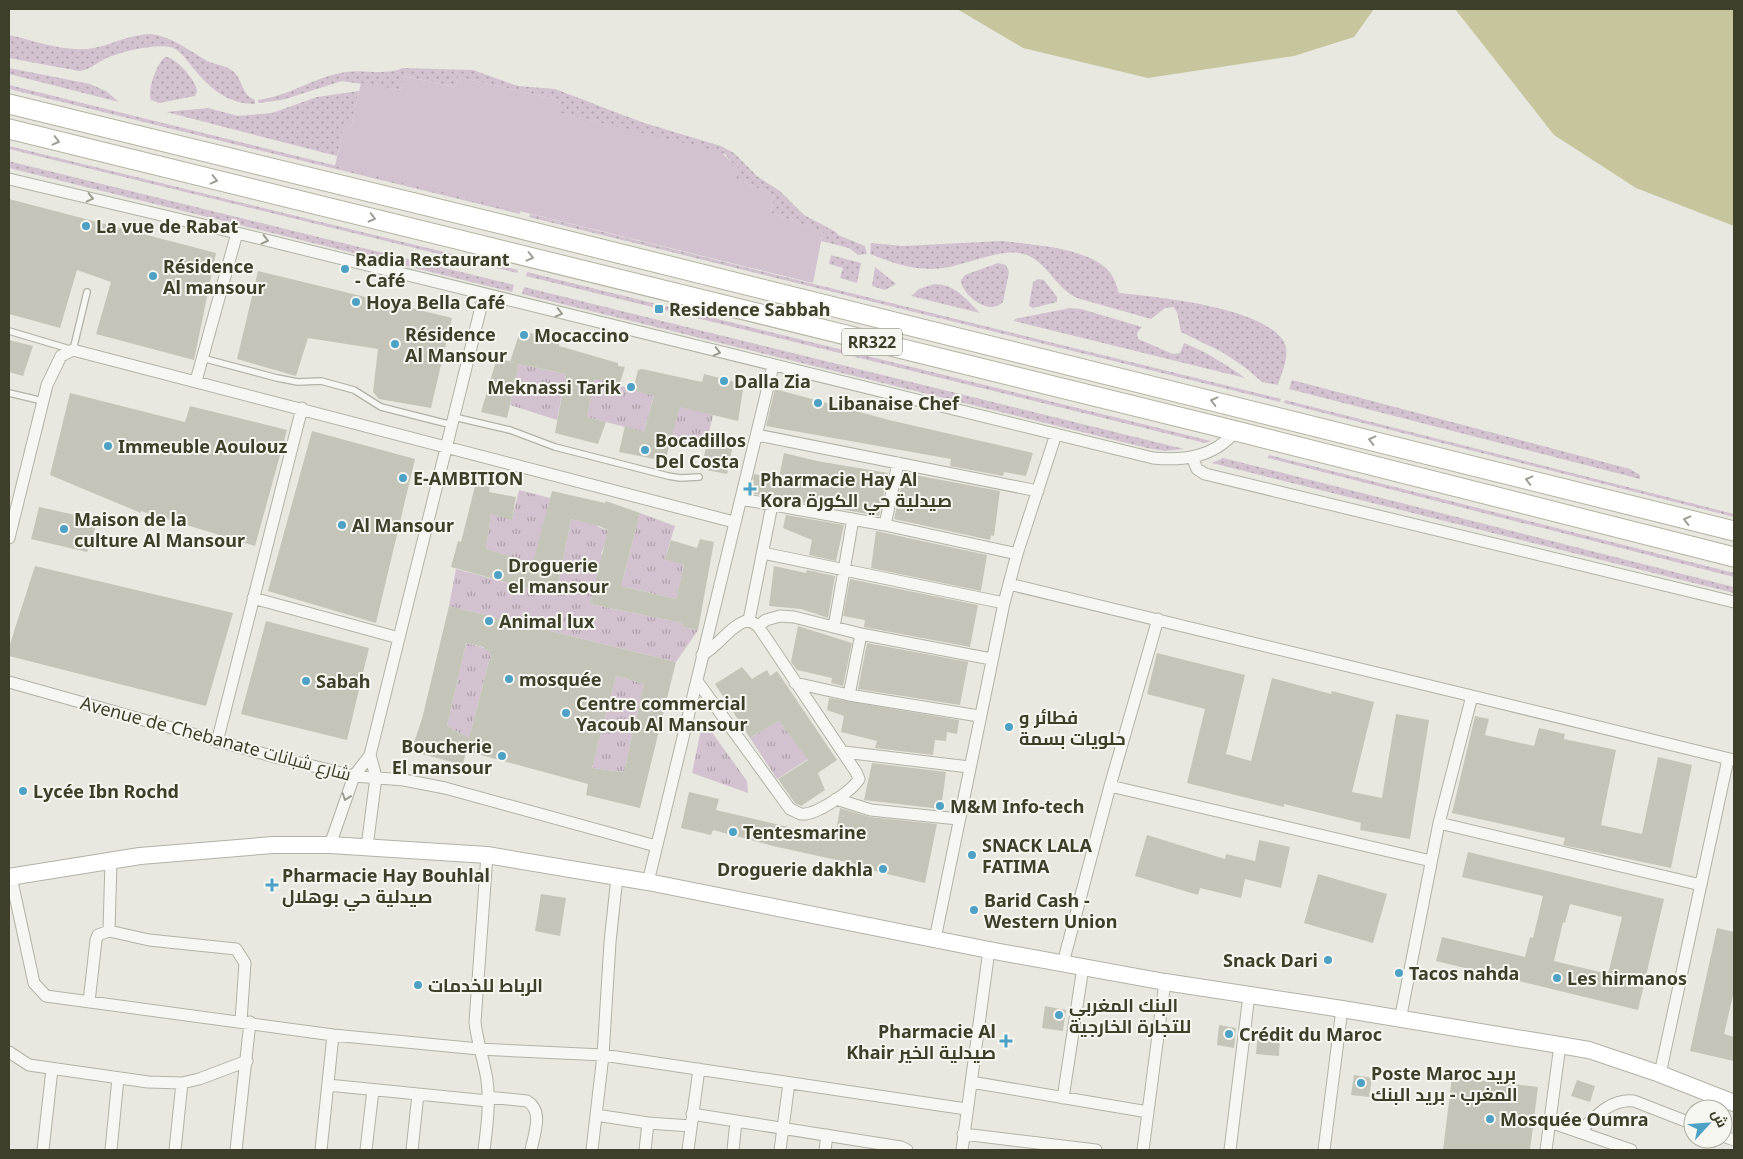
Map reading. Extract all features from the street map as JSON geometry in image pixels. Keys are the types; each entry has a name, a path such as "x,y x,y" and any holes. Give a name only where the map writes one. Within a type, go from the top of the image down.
{"main road":[{"name":"RR322","path":"9,104 550,236 1734,532"},
{"name":"RR322","path":"9,130 1236,431 1734,557"},
{"path":"10,877 111,860 218,848 330,845 487,855 648,882 1063,964 1560,1045 1611,1056 1734,1103"}],"street":[{"path":"9,180 237,233 1153,458 1179,459 1215,450 1236,431"},
{"path":"196,381 237,233"},
{"path":"330,845 354,776 370,755 484,295"},
{"path":"9,538 43,401 61,356 73,350 302,408 734,522"},
{"path":"648,882 773,366"},
{"path":"217,742 302,408"},
{"path":"935,939 979,716 1004,603 1017,554 1056,434"},
{"path":"757,436 1038,491"},
{"path":"1192,457 1197,469 1205,474 1734,602"},
{"path":"885,525 898,463"},
{"path":"741,499 885,525 1017,554"},
{"path":"697,681 790,809 802,814 816,811 854,786 859,779 844,752 754,623 763,553 772,505"},
{"path":"834,627 853,519"},
{"path":"763,553 1004,603"},
{"path":"1009,584 1731,760 1700,885 1660,1074"},
{"path":"253,598 399,638"},
{"path":"702,655 715,648 739,623 754,623 780,616 991,659"},
{"path":"1063,964 1110,786 1158,620"},
{"path":"849,695 861,634"},
{"name":"Avenue de Chebanate شارع شبانات","path":"9,682 217,742 354,776 376,777 445,788 656,846"},
{"path":"795,682 849,695 979,716"},
{"path":"1400,1020 1439,822 1472,696"},
{"path":"844,752 970,767"},
{"path":"366,847 376,777 370,755"},
{"path":"1110,786 1431,861"},
{"path":"836,799 871,810 958,820"},
{"path":"1439,822 1700,885"},
{"path":"484,1150 488,1099 487,1080 476,1037 476,1005 487,855"},
{"path":"109,931 111,860"},
{"path":"10,877 34,984 46,996 333,1034 479,1049 603,1055 966,1109"},
{"path":"592,1150 603,1055 610,942 617,877"},
{"path":"89,1002 96,940 98,935 109,931 149,940 236,949 245,963 247,1061 236,1150"},
{"path":"962,1150 966,1109 989,950"},
{"path":"1062,1098 1083,967"},
{"path":"1143,1150 1165,982"},
{"path":"1230,1150 1249,995"},
{"path":"1324,1150 1342,1008"},
{"path":"321,1150 333,1034"},
{"path":"1546,1150 1560,1045"},
{"path":"9,1052 29,1065 118,1078 182,1083 199,1079 247,1061"},
{"path":"43,1150 52,1069"},
{"path":"688,1150 698,1069"},
{"path":"111,1150 118,1078"},
{"path":"971,1082 1148,1112"},
{"path":"175,1150 182,1083"},
{"path":"780,1150 788,1083"},
{"path":"328,1085 418,1094 527,1101 532,1104 537,1114 531,1150"},
{"path":"366,1150 373,1090"},
{"path":"412,1150 418,1094"},
{"path":"1579,1132 1607,1107 1625,1100 1634,1101 1683,1120"},
{"path":"692,1114 827,1135 907,1150"},
{"path":"596,1115 648,1123 691,1126"},
{"path":"733,1150 736,1121"},
{"path":"1550,1122 1631,1150"},
{"path":"644,1150 648,1123"},
{"path":"963,1134 1072,1149 1096,1150"},
{"path":"825,1150 827,1135"}],"lane":[{"path":"9,331 73,350 87,292"},
{"path":"202,358 277,378 329,384 360,393 381,408 510,430 555,447 668,476 680,478 699,477"},
{"path":"9,393 43,401"}],"green space":[{"path":"151,34 173,41 207,61 232,70 238,77 247,95 255,100 255,104 235,101 218,92 203,80 181,54 170,47 145,48 126,52 109,57 89,68 79,71 9,58 9,35 51,46 83,49 94,48 129,37"},
{"path":"165,57 180,65 190,76 197,92 195,96 159,103 151,100 150,90 153,77"},
{"path":"9,68 90,84 106,91 119,102 9,74"},
{"path":"403,68 473,70 518,86 555,89 644,123 721,146 734,153 758,177 780,191 804,215 836,232 838,235 865,246 867,254 858,255 849,248 821,241 823,232 771,213 774,195 736,179 731,162 725,154 560,113 559,100 458,77 455,87 404,76 400,90 342,81 282,100 258,103 258,100 281,95 335,74 353,71 389,72"},
{"path":"403,76 455,87 458,77 559,100 559,103 562,104 560,113 721,152 738,166 736,179 774,195 771,213 823,232 813,283 335,166 344,125 351,127 361,83 400,90"},
{"path":"9,85 520,211 520,214 9,89"},
{"path":"359,91 351,127 344,126 337,156 166,112 208,108 238,116 272,113 317,97"},
{"path":"9,146 518,270 517,273 9,149"},
{"path":"9,161 514,285 512,292 9,168"},
{"path":"530,214 1281,399 1280,402 529,217"},
{"path":"1002,241 1057,248 1086,256 1107,269 1113,277 1119,293 1158,297 1210,306 1257,321 1275,331 1285,344 1286,359 1278,385 1262,382 1246,368 1222,352 1181,332 1177,312 1173,307 1165,308 1151,319 1077,298 1069,294 1039,262 1024,254 997,254 949,267 928,269 899,264 870,254 871,243 903,246"},
{"path":"831,255 861,263 857,283 840,278 843,268 829,264"},
{"path":"998,263 1006,265 1009,272 1003,302 991,307 977,302 971,297 962,286 961,280 965,275"},
{"path":"875,267 896,284 885,290 872,286"},
{"path":"527,272 1211,441 1205,443 526,276"},
{"path":"1038,279 1044,280 1057,297 1057,302 1033,308 1029,306 1033,282"},
{"path":"934,284 954,289 980,313 911,296 919,289"},
{"path":"524,287 1184,449 1165,451 1147,448 522,294"},
{"path":"1070,308 1081,309 1142,327 1137,333 1138,339 1173,354 1180,353 1184,343 1216,359 1245,378 1014,321 1015,319"},
{"path":"519,364 566,374 557,420 510,405"},
{"path":"595,379 654,395 644,432 587,417"},
{"path":"1292,380 1630,469 1640,475 1640,479 1289,389"},
{"path":"1285,400 1734,514 1734,517 1284,403"},
{"path":"680,406 713,415 705,449 670,440"},
{"path":"1269,455 1734,573 1734,577 1268,458"},
{"path":"1223,458 1734,587 1734,593 1212,463"},
{"path":"519,490 550,498 538,565 486,549 491,514 512,519"},
{"path":"590,500 605,504 598,527 610,531 601,554 603,555 590,604 682,623 683,627 698,630 676,662 449,606 456,569 556,596 571,519 584,522"},
{"path":"640,513 675,526 665,558 684,565 676,599 626,587 624,591 617,589 623,579"},
{"path":"466,643 492,650 469,738 447,726"},
{"path":"616,676 644,684 624,772 592,768"},
{"path":"703,720 747,781 748,793 692,773"},
{"path":"779,721 808,759 777,779 750,738"}],"shaded area":[{"path":"957,9 1374,9 1354,37 1294,56 1148,78 1023,48"},
{"path":"1455,9 1734,9 1734,226 1636,188 1554,135"}],"building":[{"name":"Résidence Al mansour","path":"9,199 216,253 194,360 96,334 111,282 77,270 60,328 9,314"},
{"name":"Résidence Al Mansour","path":"258,271 452,318 431,408 379,399 373,392 378,349 308,338 296,376 237,359"},
{"path":"520,331 560,339 559,346 618,363 618,366 625,367 619,386 595,379 587,417 606,422 598,444 555,433 566,374 510,362"},
{"path":"9,340 33,346 23,376 9,372"},
{"path":"497,358 519,364 507,418 481,412"},
{"path":"642,369 702,382 704,374 744,384 738,421 680,407 665,461 619,452 625,426 644,432 654,396 633,390 638,370"},
{"path":"775,389 889,420 1033,453 1026,476 1004,472 1003,476 950,466 951,459 766,426"},
{"path":"70,393 185,422 190,406 287,430 255,546 141,511 141,513 50,475"},
{"name":"Al Mansour","path":"312,431 415,459 376,623 268,591"},
{"path":"709,434 734,440 727,474 701,469"},
{"path":"784,453 817,461 888,473 879,516 750,493 754,474 779,478"},
{"path":"904,473 1000,491 994,536 991,535 990,540 894,519"},
{"path":"476,482 490,485 489,492 516,497 512,520 491,514 486,549 533,563 552,491 605,503 606,501 640,513 621,586 676,599 684,565 665,559 671,540 697,548 700,539 714,542 698,630 683,627 682,623 590,604 608,530 599,526 571,519 556,596 451,567 458,541 461,542"},
{"name":"Maison de la culture Al Mansour","path":"39,507 98,520 87,552 31,539"},
{"path":"786,515 844,525 836,561 809,555 812,540 783,528"},
{"path":"876,531 987,555 981,591 871,568"},
{"path":"35,566 233,613 206,706 9,656 9,647"},
{"path":"774,566 806,573 807,570 835,576 828,618 801,609 769,606"},
{"path":"850,579 978,605 970,647 864,627 865,620 843,616"},
{"path":"449,606 676,662 640,808 586,795 588,784 466,751 463,765 411,751 422,719","holes":["466,643 483,647 491,654 469,738 447,726","616,676 644,684 624,772 592,768"]},
{"name":"Sabah","path":"266,621 369,648 347,740 241,714"},
{"path":"798,626 852,643 843,686 831,683 832,678 797,670 791,662"},
{"path":"867,643 968,662 960,705 858,689"},
{"path":"1157,653 1245,675 1226,754 1251,761 1272,678 1331,694 1332,691 1374,702 1352,792 1382,798 1396,714 1429,720 1410,839 1360,830 1361,823 1284,804 1284,807 1187,783 1205,709 1147,694"},
{"path":"742,667 752,679 767,670 770,676 777,671 837,760 818,773 825,790 801,806 795,803 778,779 808,760 779,721 750,738 715,684"},
{"path":"829,698 959,720 957,734 947,732 946,741 935,740 933,755 875,748 877,741 841,732 844,716 827,710"},
{"path":"1475,716 1489,719 1485,735 1534,746 1539,728 1565,734 1564,739 1616,750 1601,825 1642,834 1658,757 1692,765 1671,868 1563,845 1565,838 1452,813"},
{"path":"872,763 946,772 941,809 864,800"},
{"path":"689,792 719,799 716,810 835,838 840,808 870,817 937,824 925,883 713,830 711,835 681,828"},
{"path":"1147,835 1225,859 1226,854 1255,861 1259,840 1290,847 1281,888 1245,879 1241,898 1200,888 1198,895 1135,876"},
{"path":"1468,852 1664,899 1638,1010 1436,961 1442,937 1525,957 1530,937 1533,938 1543,896 1462,877","holes":["1570,904 1622,917 1608,974 1554,961 1563,922 1565,923"]},
{"path":"1318,874 1387,894 1373,943 1304,923"},
{"path":"541,894 566,898 560,936 535,931"},
{"path":"1717,928 1734,932 1734,991 1724,1034 1734,1037 1734,1061 1690,1051"},
{"path":"1045,1006 1066,1010 1063,1031 1042,1028"},
{"path":"1219,1025 1236,1028 1234,1048 1217,1045"},
{"path":"1258,1032 1280,1034 1279,1056 1256,1054"},
{"path":"1354,1075 1372,1078 1369,1097 1351,1095"},
{"name":"Mosquée Oumra","path":"1452,1077 1538,1087 1530,1150 1443,1150"},
{"path":"1577,1080 1595,1086 1590,1102 1571,1096"}],"place":[{"name":"La vue de Rabat","path":"86,226"},
{"name":"Radia Restaurant - Café","path":"345,269"},
{"name":"Résidence Al mansour","path":"153,276"},
{"name":"Hoya Bella Café","path":"356,302"},
{"name":"Residence Sabbah","path":"659,309"},
{"name":"Mocaccino","path":"524,335"},
{"name":"Résidence Al Mansour","path":"395,344"},
{"name":"Dalla Zia","path":"724,381"},
{"name":"Meknassi Tarik","path":"631,387"},
{"name":"Libanaise Chef","path":"818,403"},
{"name":"Immeuble Aoulouz","path":"108,446"},
{"name":"Bocadillos Del Costa","path":"645,450"},
{"name":"E-AMBITION","path":"403,478"},
{"name":"Pharmacie Hay Al Kora صيدلية حي الكورة","path":"750,489"},
{"name":"Al Mansour","path":"342,525"},
{"name":"Maison de la culture Al Mansour","path":"64,529"},
{"name":"Droguerie el mansour","path":"498,575"},
{"name":"Animal lux","path":"489,621"},
{"name":"mosquée","path":"509,679"},
{"name":"Sabah","path":"306,681"},
{"name":"Centre commercial Yacoub Al Mansour","path":"566,713"},
{"name":"فطائر و حلويات بسمة","path":"1009,727"},
{"name":"Boucherie El mansour","path":"502,756"},
{"name":"Lycée Ibn Rochd","path":"23,791"},
{"name":"M&M Info-tech","path":"940,806"},
{"name":"Tentesmarine","path":"733,832"},
{"name":"SNACK LALA FATIMA","path":"972,855"},
{"name":"Droguerie dakhla","path":"883,869"},
{"name":"Pharmacie Hay Bouhlal صيدلية حي بوهلال","path":"272,885"},
{"name":"Barid Cash - Western Union","path":"974,910"},
{"name":"Snack Dari","path":"1328,960"},
{"name":"Tacos nahda","path":"1399,973"},
{"name":"Les hirmanos","path":"1557,978"},
{"name":"الرباط للخدمات","path":"418,985"},
{"name":"البنك المغربي للتجارة الخارجية","path":"1059,1015"},
{"name":"Crédit du Maroc","path":"1229,1034"},
{"name":"Pharmacie Al Khair صيدلية الخير","path":"1006,1041"},
{"name":"Poste Maroc بريد المغرب - بريد البنك","path":"1361,1083"},
{"name":"Mosquée Oumra","path":"1490,1119"}]}
